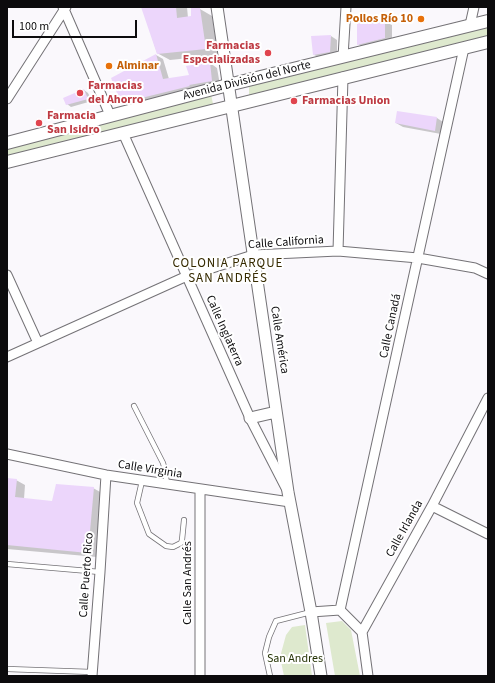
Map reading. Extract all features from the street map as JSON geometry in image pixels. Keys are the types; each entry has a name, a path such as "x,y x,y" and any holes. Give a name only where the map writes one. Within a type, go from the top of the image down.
{"main road":[{"name":"Avenida División del Norte","path":"7,143 228,85 488,21"},
{"name":"Avenida División del Norte","path":"7,162 488,42"}],"street":[{"name":"Calle América","path":"217,7 289,497 311,612 321,676"},
{"path":"343,57 346,7"},
{"path":"470,25 474,7"},
{"path":"7,99 64,8"},
{"path":"64,8 110,116"},
{"name":"Calle Canadá","path":"340,610 464,48"},
{"path":"338,251 343,77"},
{"name":"Calle Inglaterra","path":"123,133 250,418 289,497"},
{"name":"Calle California","path":"7,357 187,276 253,255 338,251 418,258 475,268 488,274"},
{"path":"7,275 38,343"},
{"name":"Calle Irlanda","path":"362,632 432,506 488,398"},
{"path":"250,418 276,412"},
{"name":"Calle Virginia","path":"7,454 106,475 200,490 289,497"},
{"name":"Calle Puerto Rico","path":"92,674 106,475"},
{"name":"Calle San Andrés","path":"200,490 200,676"},
{"path":"432,506 488,534"},
{"path":"311,612 340,610 362,632 368,676"}],"lane":[{"path":"134,406 163,463 167,484"},
{"path":"142,481 137,503 150,534 166,546 173,547 181,543 184,520"},
{"path":"7,564 100,572"},
{"path":"270,676 265,653 276,621 311,612"},
{"path":"7,669 92,674"}],"green space":[{"path":"488,27 488,37 249,97 249,85"},
{"path":"211,94 213,104 7,156 7,147"},
{"name":"San Andres","path":"342,621 351,630 360,676 335,676 326,623"},
{"name":"San Andres","path":"305,625 312,676 284,676 280,657 286,635 292,627"}],"building":[{"path":"141,7 176,7 177,18 191,16 191,8 200,8 206,49 157,54"},
{"path":"357,20 385,21 385,38 357,45"},
{"path":"331,35 330,52 313,55 311,36"},
{"path":"156,54 163,79 189,75 186,66 210,62 212,81 189,85 190,86 121,103 111,78"},
{"name":"Farmacias del Ahorro","path":"84,89 88,99 66,105 63,98"},
{"path":"397,111 437,117 435,131 395,123"},
{"path":"7,478 17,479 15,497 52,501 56,484 94,487 88,553 7,545"}],"place":[{"name":"Pollos Río 10","path":"421,19"},
{"name":"Farmacias Especializadas","path":"268,53"},
{"name":"Alminar","path":"109,66"},
{"name":"Farmacias del Ahorro","path":"80,93"},
{"name":"Farmacias Union","path":"294,101"},
{"name":"Farmacia San Isidro","path":"39,123"}],"district":[{"name":"COLONIA PARQUE SAN ANDRÉS","path":"228,272"}]}
